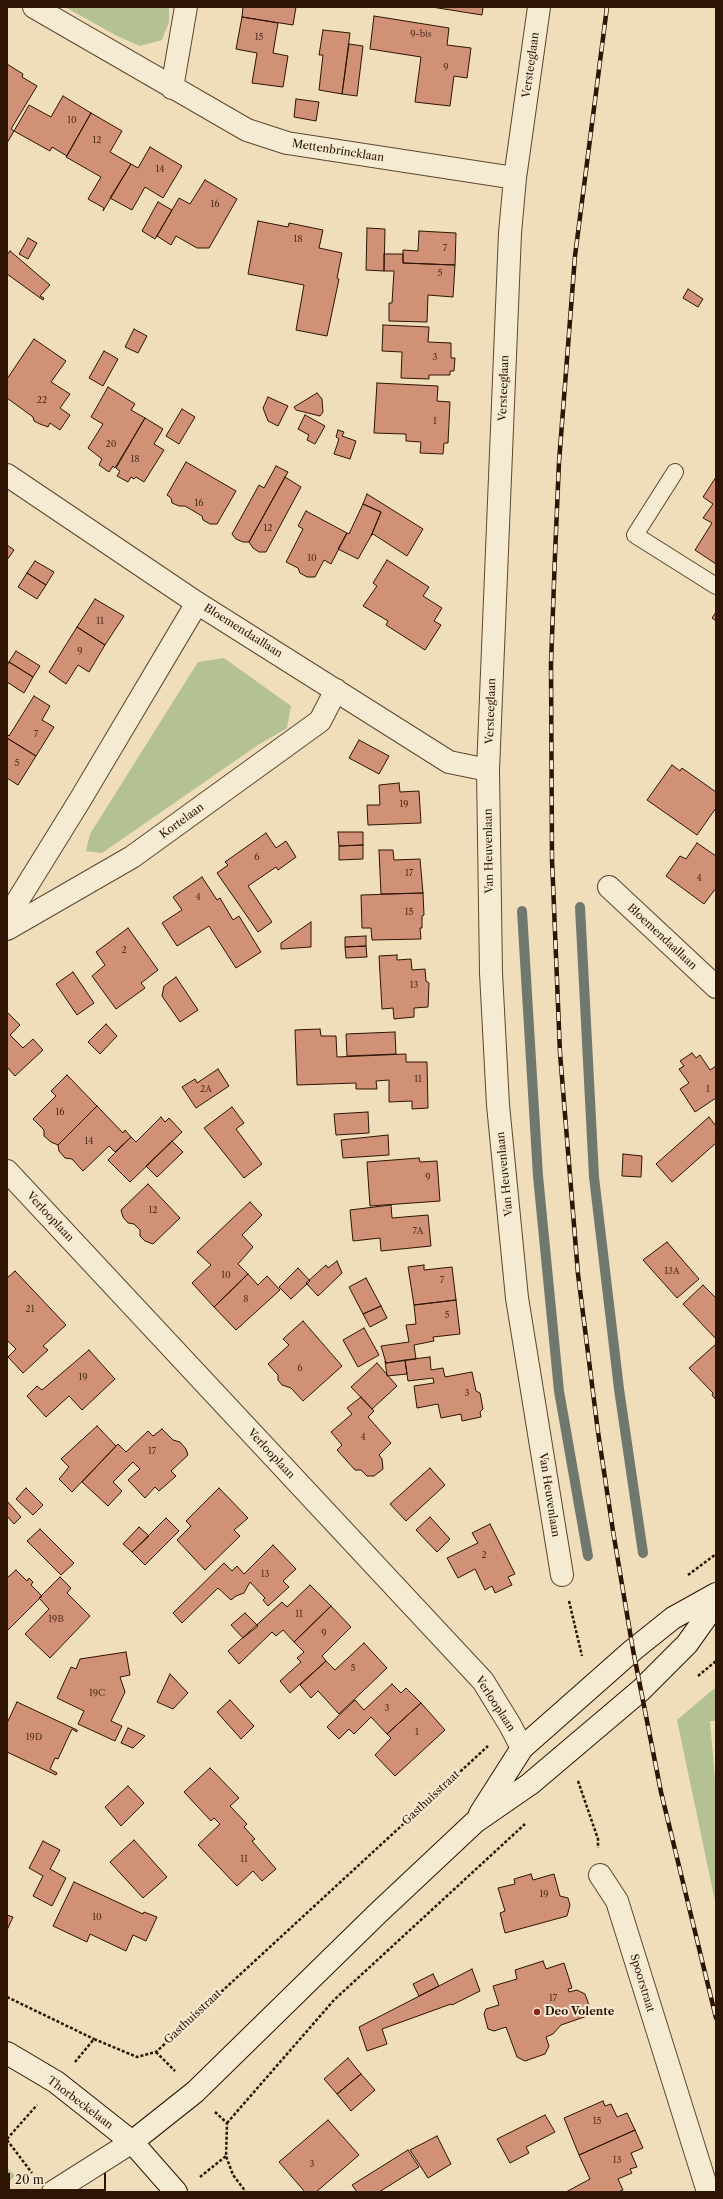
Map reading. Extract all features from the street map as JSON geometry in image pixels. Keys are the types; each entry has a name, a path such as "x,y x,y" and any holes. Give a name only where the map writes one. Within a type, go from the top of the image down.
{"street":[{"name":"Mettenbrincklaan","path":"34,7 247,130 287,144 515,178"},
{"path":"172,88 186,7"},
{"name":"Versteeglaan","path":"488,770 510,233 515,178 539,7"},
{"name":"Bloemendaallaan","path":"7,475 198,602 449,762 488,770"},
{"path":"7,918 80,800 198,602"},
{"name":"Kortelaan","path":"7,929 132,857 320,721 336,690"},
{"name":"Van Heuvenlaan","path":"488,770 491,973 498,1105 517,1298 562,1575"},
{"name":"Bloemendaallaan","path":"609,887 716,986"},
{"name":"Verlooplaan","path":"7,1171 483,1681 522,1748"},
{"path":"475,1822 522,1748 633,1650 673,1618 716,1594"},
{"path":"53,2192 132,2142 196,2092 377,1914 475,1822 530,1784 641,1690 687,1644 716,1603"},
{"name":"Spoorstraat","path":"600,1875 617,1901 708,2192"},
{"name":"Thorbeckelaan","path":"7,2053 56,2082 132,2142 176,2192"}],"lane":[{"path":"675,472 635,535 716,586"}],"path":[{"path":"685,1577 716,1554"},
{"path":"577,1662 588,1652"},
{"name":"Gasthuisstraat","path":"156,2052 510,1725"},
{"path":"571,1782 577,1776 598,1839 600,1875"},
{"path":"246,2192 233,2175 226,2156 227,2123 334,2000 531,1819"},
{"path":"7,1997 94,2039"},
{"path":"7,2140 33,2175"},
{"path":"198,2179 226,2156"}],"green space":[{"path":"65,7 169,7 169,22 162,40 140,46 117,36"},
{"path":"224,658 291,706 287,728 258,745 102,853 86,851 90,834 198,662"},
{"path":"716,1687 716,1721 710,1721 716,1790 716,1906 677,1720"},
{"path":"7,2167 15,2176 7,2184"}],"building":[{"path":"243,7 296,7 293,25 242,17"},
{"path":"432,7 483,7 482,15"},
{"path":"374,16 449,28 447,45 471,48 467,78 454,76 450,106 415,102 421,57 370,49"},
{"path":"242,17 278,23 273,53 288,56 283,87 252,83 257,53 236,49"},
{"path":"323,30 350,33 342,94 319,90 323,55 319,55"},
{"path":"349,44 363,46 357,96 342,94"},
{"path":"7,64 23,74 22,77 37,86 11,129 14,131 7,143"},
{"path":"63,96 91,113 67,156 52,147 50,151 14,131 29,105 51,117"},
{"path":"296,99 319,102 316,121 294,117"},
{"path":"91,113 122,131 110,152 131,164 103,211 104,208 88,199 101,177 66,157"},
{"path":"150,147 182,166 163,198 145,187 132,210 110,198 131,164 138,168"},
{"path":"205,180 237,199 209,248 197,248 176,236 171,245 157,236 179,198 190,204"},
{"path":"158,202 172,210 155,239 142,231"},
{"path":"258,221 288,227 289,223 323,230 319,248 342,253 337,278 339,279 327,336 296,330 304,285 248,274"},
{"path":"367,228 385,229 384,271 366,270"},
{"path":"419,231 456,233 455,265 403,263 403,250 418,251"},
{"path":"28,238 37,243 28,259 19,254"},
{"path":"10,251 50,285 40,296 44,298 43,300 7,274 7,255"},
{"path":"384,254 403,254 403,263 455,265 453,297 428,295 427,322 389,321 389,303 392,303 394,271 384,271"},
{"path":"688,289 703,299 698,307 683,298"},
{"path":"383,325 429,327 428,342 451,343 451,358 455,358 454,371 450,371 450,375 429,375 429,379 401,378 402,352 382,351"},
{"path":"134,329 147,336 138,353 125,347"},
{"path":"34,339 66,361 51,382 70,394 60,408 70,415 60,430 50,423 48,427 34,421 33,417 7,398 7,379"},
{"path":"104,351 118,359 103,386 89,378"},
{"path":"377,383 438,386 437,401 450,402 448,443 444,443 443,454 420,453 421,442 406,441 406,434 374,433"},
{"path":"108,387 135,404 131,410 145,418 115,468 113,466 109,472 99,465 102,459 88,448 103,424 91,417"},
{"path":"317,393 322,399 323,412 320,416 296,410 294,407"},
{"path":"268,397 288,406 278,426 268,421 263,408"},
{"path":"182,409 195,417 179,444 166,436"},
{"path":"305,415 325,426 315,444 307,440 309,435 298,429"},
{"path":"145,418 163,429 154,444 164,450 144,482 136,477 134,479 131,477 128,482 117,476 120,471 116,468"},
{"path":"338,430 344,432 342,436 356,441 350,459 334,454 339,439 336,437"},
{"path":"186,462 236,491 217,524 210,524 203,520 202,516 185,506 179,506 172,503 171,498 167,495"},
{"path":"276,466 288,472 249,542 243,542 236,539 232,534 259,485 264,488"},
{"path":"285,477 301,487 266,552 259,552 253,548 249,542"},
{"path":"716,477 716,564 695,550 712,523 703,518 713,504 703,497"},
{"path":"367,494 423,529 407,556 373,534 371,536 381,512 363,504"},
{"path":"363,504 381,512 371,536 358,559 338,549 347,533 349,534"},
{"path":"306,511 347,533 331,564 324,560 315,577 307,577 300,573 298,568 286,562 303,529 298,526"},
{"path":"7,545 14,550 7,560"},
{"path":"387,560 429,587 423,596 442,608 434,621 441,625 425,650 386,625 388,621 363,606 377,586 373,583"},
{"path":"35,561 54,572 46,585 27,573"},
{"path":"27,573 46,585 37,599 18,587"},
{"path":"95,599 124,616 105,645 77,627"},
{"path":"716,612 716,621 712,618"},
{"path":"77,627 105,645 89,672 78,665 66,684 49,672"},
{"path":"16,651 40,666 33,677 9,662"},
{"path":"9,662 33,677 24,693 7,682 7,666"},
{"path":"34,696 50,706 42,720 54,727 36,756 7,738 7,734 9,736"},
{"path":"7,738 36,756 18,785 7,778"},
{"path":"359,740 389,756 379,774 349,758"},
{"path":"672,765 680,771 682,768 716,792 716,808 697,835 647,800"},
{"path":"399,783 400,792 419,791 421,823 368,825 367,805 380,805 379,785"},
{"path":"338,832 363,832 363,845 339,846"},
{"path":"266,833 276,848 286,841 296,857 278,870 276,867 248,886 272,922 258,932 217,873 228,865 225,862"},
{"path":"697,843 716,856 716,888 704,904 666,876 680,856 686,859"},
{"path":"363,845 363,859 339,860 339,846"},
{"path":"379,850 393,850 394,860 420,859 423,893 381,894"},
{"path":"202,877 217,900 220,898 233,920 239,916 261,952 236,968 209,926 177,946 162,923 182,910 173,897"},
{"path":"423,893 424,915 422,916 422,928 420,928 421,939 372,940 371,928 362,928 361,895"},
{"path":"311,922 311,947 281,949 281,943"},
{"path":"128,928 158,970 141,983 145,988 116,1009 92,976 105,965 96,952"},
{"path":"366,936 366,946 345,947 345,937"},
{"path":"366,946 367,957 346,958 345,947"},
{"path":"397,955 397,960 411,959 412,970 425,969 426,981 429,983 428,1007 414,1008 414,1017 394,1019 393,1008 382,1009 379,956"},
{"path":"73,972 94,1003 77,1015 56,984"},
{"path":"176,977 198,1010 180,1022 162,996 164,986"},
{"path":"7,1012 20,1025 10,1035 23,1048 33,1039 43,1050 15,1076 7,1067"},
{"path":"106,1024 117,1036 100,1054 88,1042"},
{"path":"320,1029 321,1036 336,1036 337,1057 406,1054 406,1062 427,1062 428,1108 412,1109 412,1101 389,1102 389,1080 376,1081 377,1089 356,1089 356,1083 297,1085 295,1030"},
{"path":"395,1032 396,1054 347,1056 346,1034"},
{"path":"692,1053 696,1058 700,1055 710,1070 716,1066 716,1098 695,1112 680,1089 689,1083 679,1069 684,1066 680,1061"},
{"path":"218,1069 229,1086 196,1108 182,1087 195,1079 197,1083"},
{"path":"67,1075 97,1106 58,1145 51,1142 44,1136 44,1130 33,1119 56,1096 51,1091"},
{"path":"97,1106 123,1133 125,1130 131,1137 115,1152 109,1146 83,1171 72,1159 65,1158 59,1151 58,1145"},
{"path":"232,1107 244,1123 236,1129 262,1164 244,1178 204,1128"},
{"path":"368,1112 369,1133 336,1135 334,1114"},
{"path":"161,1117 165,1122 169,1118 182,1132 130,1182 108,1160 131,1137 136,1142"},
{"path":"709,1117 716,1126 716,1143 672,1182 656,1164"},
{"path":"388,1135 389,1155 343,1158 341,1140"},
{"path":"172,1141 183,1152 157,1177 146,1166"},
{"path":"623,1154 642,1156 641,1177 622,1176"},
{"path":"419,1158 420,1162 437,1161 440,1201 370,1206 367,1162"},
{"path":"148,1184 180,1218 153,1244 145,1241 140,1236 140,1230 134,1224 128,1223 123,1217 121,1210"},
{"path":"250,1202 262,1215 242,1235 253,1247 238,1264 248,1274 214,1307 192,1283 211,1265 197,1252"},
{"path":"391,1205 392,1218 428,1215 431,1246 381,1251 380,1238 353,1241 350,1210"},
{"path":"667,1242 699,1279 677,1298 643,1260"},
{"path":"337,1261 342,1273 318,1296 306,1283 326,1265 328,1268"},
{"path":"424,1265 424,1270 452,1267 456,1300 414,1305 408,1267"},
{"path":"298,1268 310,1281 291,1299 279,1287"},
{"path":"15,1271 66,1325 43,1346 48,1350 23,1373 8,1357 16,1349 7,1340 7,1278"},
{"path":"248,1274 258,1285 267,1276 280,1290 236,1330 214,1307"},
{"path":"366,1278 381,1306 363,1314 349,1287"},
{"path":"703,1285 716,1298 716,1339 683,1304"},
{"path":"456,1300 460,1334 433,1337 434,1341 414,1345 416,1359 386,1363 381,1346 409,1342 406,1325 416,1324 414,1305"},
{"path":"381,1306 387,1318 370,1327 363,1314"},
{"path":"303,1321 342,1366 303,1401 291,1388 282,1385 278,1380 278,1375 268,1364 289,1345 283,1339"},
{"path":"364,1328 379,1355 358,1367 343,1340"},
{"path":"716,1344 716,1400 712,1395 713,1393 689,1368"},
{"path":"89,1350 115,1379 82,1410 69,1396 46,1417 27,1396 37,1386 42,1390"},
{"path":"430,1357 431,1370 443,1368 445,1377 472,1372 476,1391 480,1393 483,1409 480,1412 481,1417 462,1421 461,1414 441,1418 438,1404 417,1408 414,1386 434,1383 433,1378 408,1381 405,1360"},
{"path":"405,1360 407,1374 387,1376 385,1361 386,1363"},
{"path":"377,1363 397,1386 372,1409 351,1387"},
{"path":"361,1397 374,1411 368,1417 391,1443 379,1455 382,1459 383,1469 374,1476 367,1476 361,1470 355,1470 337,1450 342,1445 331,1432 352,1414 347,1408"},
{"path":"97,1426 116,1446 72,1492 59,1479 69,1467 61,1459"},
{"path":"162,1429 173,1440 180,1442 186,1449 188,1455 171,1471 176,1476 159,1491 155,1487 145,1498 128,1480 140,1469 133,1462 113,1482 122,1491 108,1506 82,1482 118,1444 126,1452 148,1431 153,1436"},
{"path":"430,1468 445,1485 406,1521 390,1504"},
{"path":"26,1488 43,1505 33,1515 16,1499"},
{"path":"219,1488 248,1518 234,1530 240,1536 205,1570 177,1540 191,1526 186,1521"},
{"path":"7,1501 21,1517 14,1524 7,1516"},
{"path":"430,1517 450,1539 437,1552 416,1530"},
{"path":"166,1518 179,1531 145,1565 132,1552"},
{"path":"490,1524 515,1574 508,1577 512,1585 495,1593 492,1586 485,1590 475,1569 458,1578 447,1558 478,1543 472,1533"},
{"path":"139,1527 149,1536 132,1552 123,1544"},
{"path":"40,1529 74,1563 61,1575 27,1541"},
{"path":"273,1545 296,1569 283,1581 289,1587 268,1606 263,1600 265,1598 250,1582 244,1593 231,1600 218,1588 182,1623 173,1613 224,1563 232,1571 237,1566 244,1574"},
{"path":"16,1570 27,1581 29,1578 33,1582 31,1585 42,1596 7,1631 7,1578"},
{"path":"60,1577 71,1588 67,1593 90,1616 50,1658 25,1634 49,1609 39,1598"},
{"path":"310,1585 331,1606 294,1642 283,1630 276,1636 272,1632 239,1664 228,1651 282,1602 287,1607"},
{"path":"331,1606 351,1627 322,1656 326,1661 290,1693 280,1681 301,1662 297,1658 304,1652 294,1642"},
{"path":"245,1613 258,1626 243,1638 231,1625"},
{"path":"364,1643 387,1668 339,1714 318,1691 311,1698 300,1685 326,1661 335,1670"},
{"path":"126,1652 130,1675 120,1677 125,1692 111,1721 122,1726 115,1741 78,1724 84,1711 57,1698 71,1667 76,1669 80,1659"},
{"path":"170,1674 188,1693 173,1709 157,1702"},
{"path":"392,1684 401,1693 406,1688 421,1703 387,1734 371,1717 354,1734 349,1729 339,1739 327,1727 355,1700 364,1710"},
{"path":"230,1700 254,1726 241,1739 217,1712"},
{"path":"17,1702 77,1730 77,1732 72,1729 58,1759 55,1758 50,1769 57,1773 56,1775 7,1752 7,1723"},
{"path":"421,1703 445,1730 395,1776 375,1755 391,1738 387,1734"},
{"path":"128,1728 145,1736 133,1748 121,1743"},
{"path":"210,1768 239,1798 230,1806 247,1824 244,1827 255,1839 252,1841 276,1869 262,1881 253,1871 237,1886 198,1845 220,1824 214,1818 211,1821 184,1792"},
{"path":"128,1786 144,1803 121,1826 105,1807"},
{"path":"134,1840 167,1877 143,1898 110,1862"},
{"path":"43,1841 60,1850 50,1869 66,1878 52,1906 33,1896 43,1876 29,1868"},
{"path":"531,1874 533,1880 554,1874 560,1896 568,1898 570,1905 567,1916 505,1933 500,1913 505,1911 498,1888 515,1884 514,1879"},
{"path":"74,1882 143,1914 144,1912 157,1917 146,1941 133,1935 126,1951 90,1934 87,1942 53,1926"},
{"path":"7,1915 13,1917 7,1930"},
{"name":"Deo Volente","path":"543,1961 546,1969 564,1963 572,1988 568,1989 569,1992 577,1990 585,1994 590,2008 587,2016 561,2025 553,2034 546,2037 549,2046 545,2054 525,2061 517,2057 506,2027 494,2031 488,2029 484,2014 486,2009 499,2005 493,1986 517,1979 515,1970"},
{"path":"472,1969 480,1991 452,2005 451,2004 382,2029 387,2044 367,2051 359,2027"},
{"path":"433,1974 439,1986 419,1996 413,1984"},
{"path":"348,2058 361,2074 337,2094 324,2079"},
{"path":"361,2074 375,2090 351,2111 337,2094"},
{"path":"603,2101 605,2106 611,2104 617,2117 627,2113 635,2130 579,2155 564,2118"},
{"path":"545,2115 555,2132 526,2147 529,2153 510,2163 497,2139"},
{"path":"328,2120 359,2155 316,2192 305,2192 279,2162"},
{"path":"635,2130 643,2148 631,2153 637,2167 630,2169 632,2173 618,2179 623,2190 618,2192 566,2192 590,2179 579,2155"},
{"path":"437,2136 451,2164 428,2178 410,2150"},
{"path":"408,2150 419,2167 379,2192 357,2192 352,2185"}],"waterway":[{"path":"580,907 594,1177 619,1389 643,1553"},
{"path":"522,911 538,1176 559,1391 588,1556"}],"railway":[{"path":"607,7 575,256 559,462 551,664 552,859 560,1053 578,1274 598,1432 613,1531 633,1650 661,1792 716,2018"}],"place":[{"name":"Deo Volente","path":"537,2012"}]}
